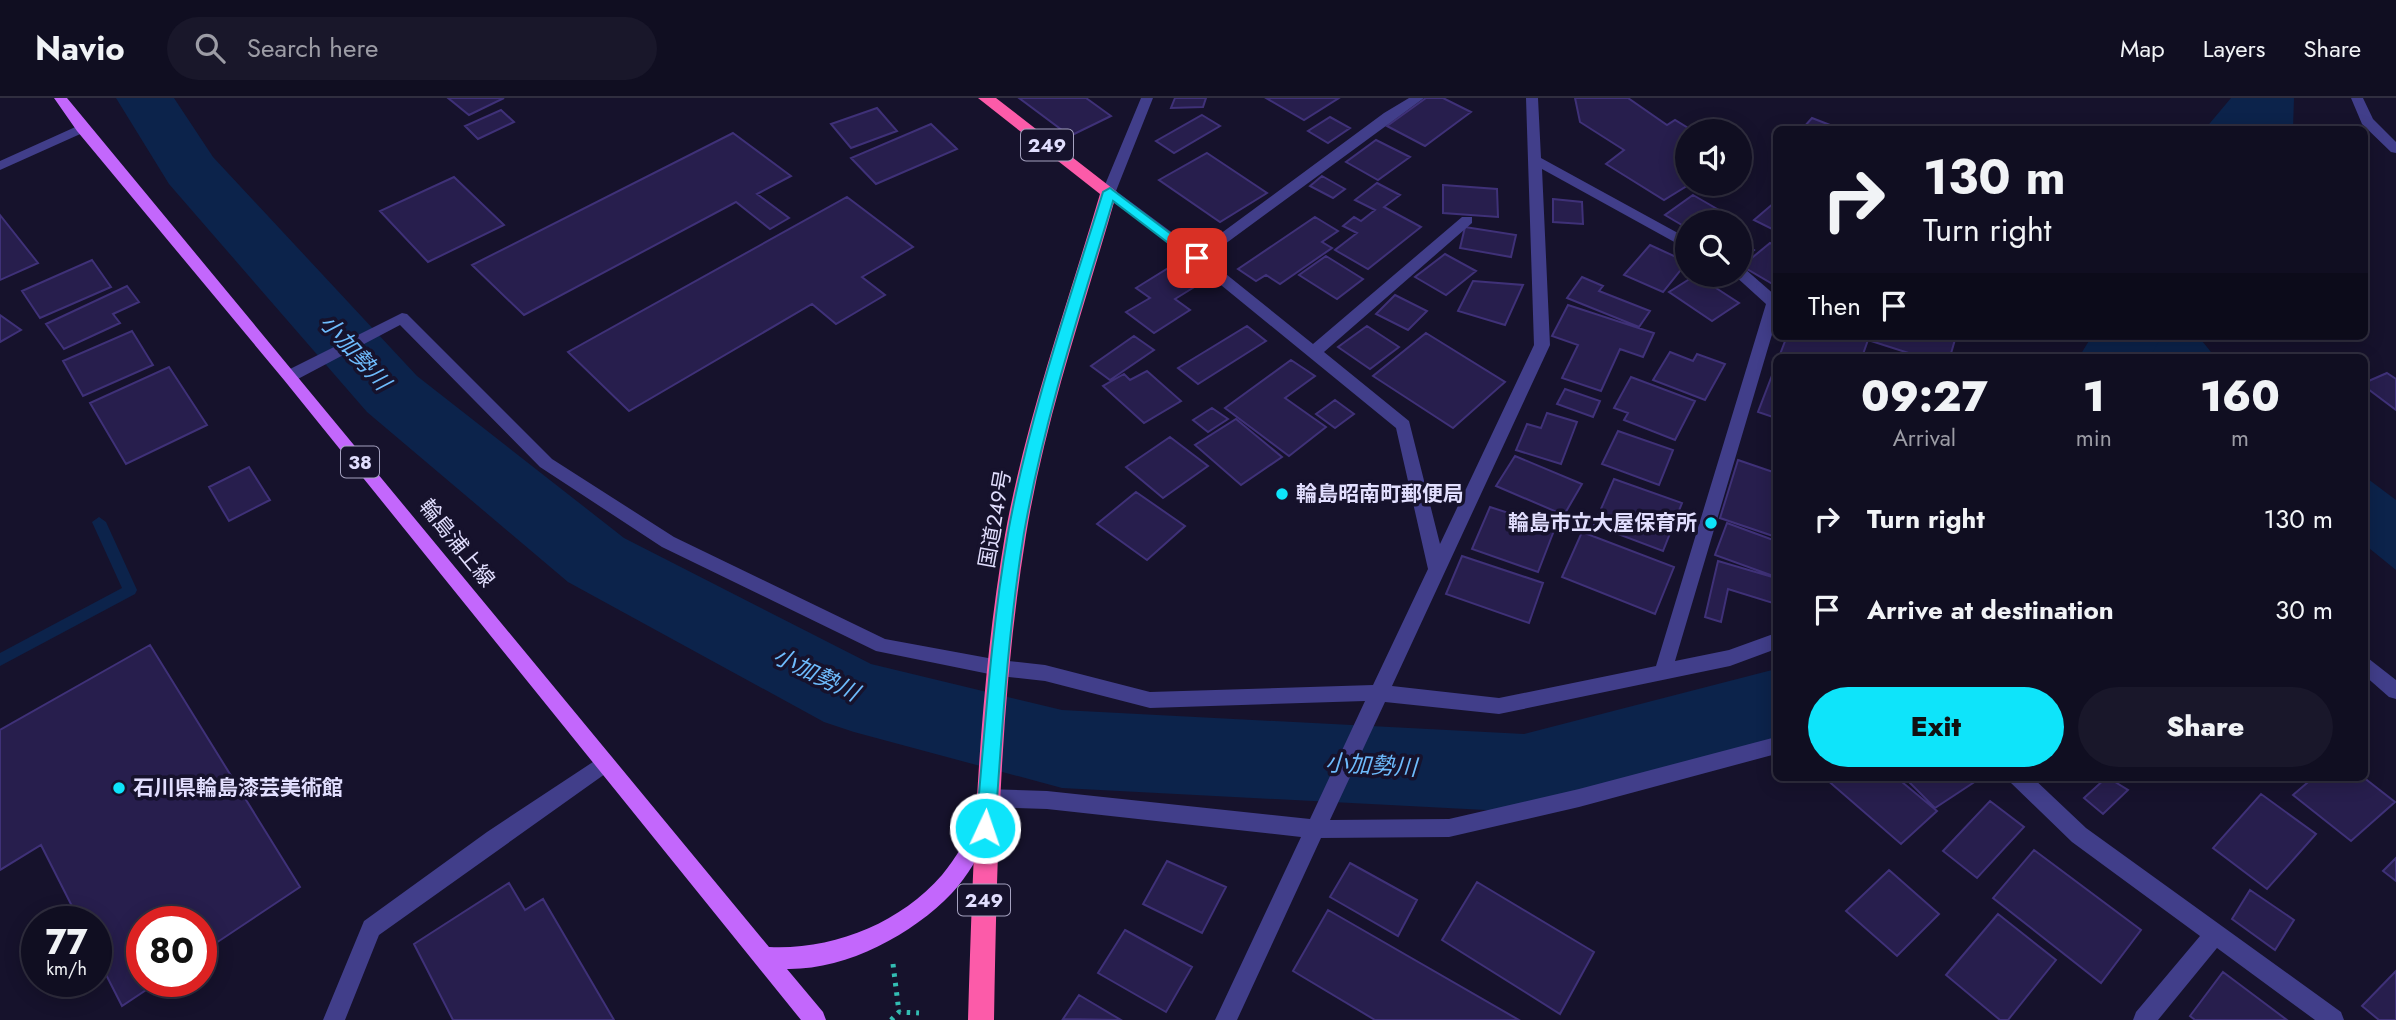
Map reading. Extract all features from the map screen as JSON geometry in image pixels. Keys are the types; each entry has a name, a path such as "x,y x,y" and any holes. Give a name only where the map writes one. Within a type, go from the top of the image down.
{"highway":[{"name":"249","path":"986,98 1110,192"},
{"name":"国道249号","path":"981,1020 987,789 1016,533 1043,411 1110,192"}],"main road":[{"name":"輪島浦上線","path":"60,98 815,1020"},
{"path":"763,957 802,958 882,933 921,907 946,885 985,828"}],"street":[{"path":"1147,98 1110,192 1197,258 1403,425 1437,569"},
{"path":"1197,258 1389,116 1418,98"},
{"path":"1226,1020 1542,345 1532,98"},
{"path":"2357,98 2367,121 2396,149"},
{"path":"0,166 82,128"},
{"path":"1534,159 1675,237"},
{"path":"1314,352 1467,220"},
{"path":"1752,281 1773,302"},
{"path":"1663,672 1773,306"},
{"path":"290,376 402,318 546,463 668,542 882,646 998,674 1045,673 1150,700 1377,693 1499,706 1731,658 1773,642"},
{"path":"2368,666 2396,691"},
{"path":"987,789 1047,800 1315,830 1450,828 1592,795 1773,747"},
{"path":"334,1020 371,928 494,839 606,763"},
{"path":"2022,781 2079,835 2333,1020"},
{"path":"2144,1020 2215,933"}],"path":[{"path":"893,964 899,1012"},
{"path":"891,1020 899,1012 919,1013"}],"water":[{"path":"2231,98 2294,98 2293,126 2208,126"},
{"path":"2133,340 2201,340 2213,354 2131,354 2140,346"},
{"path":"2368,479 2396,500 2396,570 2368,547"}],"building":[{"path":"448,98 504,98 469,115"},
{"path":"1019,98 1086,98 1111,116 1070,136"},
{"path":"1175,98 1206,98 1203,107 1171,108"},
{"path":"1266,98 1339,98 1304,120"},
{"path":"1426,98 1443,98 1471,112 1425,146 1387,126"},
{"path":"1575,98 1628,98 1667,125 1675,120 1675,193 1664,200 1606,164 1624,150 1580,122"},
{"path":"877,108 897,131 851,148 831,124"},
{"path":"501,110 514,122 478,139 465,126"},
{"path":"1202,115 1220,126 1174,153 1156,141"},
{"path":"1330,117 1350,128 1328,143 1308,131"},
{"path":"1812,118 1833,126 1805,126"},
{"path":"931,124 957,149 876,184 851,158"},
{"path":"733,133 791,176 757,194 789,218 770,229 736,202 524,315 472,265"},
{"path":"1376,140 1410,157 1378,180 1346,162"},
{"path":"1207,153 1267,193 1220,222 1159,180"},
{"path":"1322,176 1345,189 1333,198 1310,186"},
{"path":"454,177 504,225 428,262 380,211"},
{"path":"1377,183 1400,195 1384,207 1421,227 1368,269 1335,250 1357,233 1343,226 1354,217 1361,221 1375,210 1355,200"},
{"path":"1443,185 1497,189 1498,217 1443,213"},
{"path":"1692,196 1719,210 1675,210 1675,221 1665,215"},
{"path":"847,197 913,247 862,277 885,295 836,324 812,304 629,411 568,352"},
{"path":"1553,199 1582,202 1583,224 1553,222"},
{"path":"1773,204 1773,230 1754,220"},
{"path":"0,215 38,263 0,280"},
{"path":"1315,217 1338,231 1322,242 1332,248 1280,284 1266,275 1256,281 1238,269"},
{"path":"1465,227 1516,235 1511,257 1460,248"},
{"path":"1770,243 1773,244 1773,284 1752,272 1752,258"},
{"path":"1650,245 1675,256 1675,277 1663,292 1624,275"},
{"path":"1445,254 1476,271 1446,295 1415,277"},
{"path":"1326,256 1363,279 1337,299 1299,275"},
{"path":"92,260 111,287 40,318 22,291"},
{"path":"1170,267 1196,286 1175,299 1190,310 1154,333 1126,312 1150,298 1136,288"},
{"path":"1582,277 1603,286 1599,291 1650,311 1639,327 1567,298"},
{"path":"1473,281 1523,285 1505,325 1458,311"},
{"path":"127,286 139,302 113,314 120,323 64,349 46,324"},
{"path":"1677,287 1714,287 1739,303 1712,321 1669,292"},
{"path":"1395,295 1427,311 1408,330 1376,314"},
{"path":"1568,305 1654,333 1643,357 1620,349 1601,391 1562,378 1578,345 1552,336"},
{"path":"0,315 21,330 0,342"},
{"path":"1247,326 1266,341 1198,384 1178,368"},
{"path":"1367,326 1399,347 1370,369 1338,347"},
{"path":"132,331 153,365 83,396 63,361"},
{"path":"1426,333 1505,382 1453,428 1373,376"},
{"path":"1134,336 1154,350 1110,380 1091,366"},
{"path":"1785,340 1868,340 1863,354 1780,354"},
{"path":"1868,340 1955,340 1951,354 1912,354"},
{"path":"1670,352 1693,361 1697,354 1725,364 1705,400 1653,380"},
{"path":"1291,360 1315,376 1285,398 1326,427 1289,456 1225,408"},
{"path":"169,367 207,425 126,464 90,403"},
{"path":"1147,371 1181,401 1144,423 1103,386 1124,374 1130,380"},
{"path":"1773,373 1773,417 1758,412"},
{"path":"2387,373 2396,379 2396,410 2368,389 2368,381"},
{"path":"1631,377 1695,401 1675,440 1624,420 1628,413 1614,408"},
{"path":"1565,389 1600,401 1593,417 1557,404"},
{"path":"1335,400 1354,414 1335,428 1316,414"},
{"path":"1212,408 1228,419 1208,432 1193,420"},
{"path":"1547,413 1577,422 1561,464 1516,450 1527,424 1541,428"},
{"path":"1236,419 1282,457 1241,485 1195,445"},
{"path":"1618,431 1673,450 1659,485 1602,464"},
{"path":"1170,437 1208,466 1163,498 1126,467"},
{"path":"1515,456 1582,484 1564,515 1496,486"},
{"path":"1738,460 1773,472 1773,536 1720,518"},
{"path":"249,467 270,500 229,521 209,487"},
{"path":"1614,479 1682,503 1663,551 1594,525"},
{"path":"1136,492 1185,526 1147,560 1097,524"},
{"path":"1490,507 1555,528 1538,572 1472,549"},
{"path":"1727,523 1773,540 1773,576 1715,555"},
{"path":"1582,532 1674,567 1655,614 1562,577"},
{"path":"1462,556 1543,583 1529,623 1446,594"},
{"path":"1718,561 1773,577 1773,603 1728,589 1721,622 1705,617"},
{"name":"石川県輪島漆芸美術館","path":"150,645 300,887 217,942 217,906 126,906 126,997 136,997 122,1006 112,986 112,906 72,906 41,845 0,870 0,730"},
{"path":"1828,781 1901,781 1937,811 1901,844"},
{"path":"1908,781 1976,781 1935,808"},
{"path":"2103,781 2113,781 2128,790 2103,814 2084,798"},
{"path":"2309,781 2368,781 2395,802 2351,841 2293,795"},
{"path":"2261,794 2316,834 2267,889 2213,848"},
{"path":"1990,801 2024,827 1977,878 1943,851"},
{"path":"2034,850 2141,930 2101,983 1993,898"},
{"path":"2396,858 2396,881 2383,871"},
{"path":"1167,861 1226,887 1202,933 1143,904"},
{"path":"1350,863 1417,900 1398,936 1330,897"},
{"path":"1889,870 1939,914 1897,956 1846,911"},
{"path":"1477,882 1594,952 1560,1014 1442,940"},
{"path":"509,883 525,910 543,899 614,1020 453,1020 414,944"},
{"path":"2250,890 2294,920 2275,950 2232,919"},
{"path":"1328,910 1519,1020 1375,1020 1293,971"},
{"path":"1998,914 2056,960 2008,1020 2000,1020 1946,975"},
{"path":"1125,930 1192,967 1166,1012 1098,973"},
{"path":"2396,971 2396,1020 2379,1020 2362,1006"},
{"path":"2223,972 2287,1020 2195,1020 2190,1016"},
{"path":"1079,995 1121,1020 1063,1019"}],"waterway":[{"name":"小加勢川","path":"145,98 191,170 392,394 596,560 854,696 1062,749 1524,773 1773,707"},
{"name":"小加勢川","path":"2116,354 2125,340"},
{"path":"0,660 130,590 99,522"}],"place":[{"name":"輪島昭南町郵便局","path":"1282,494"},
{"name":"輪島市立大屋保育所","path":"1711,523"},
{"name":"石川県輪島漆芸美術館","path":"119,788"}],"route":[{"path":"985,828 999,668 1016,533 1043,411 1110,192 1197,258"}]}
